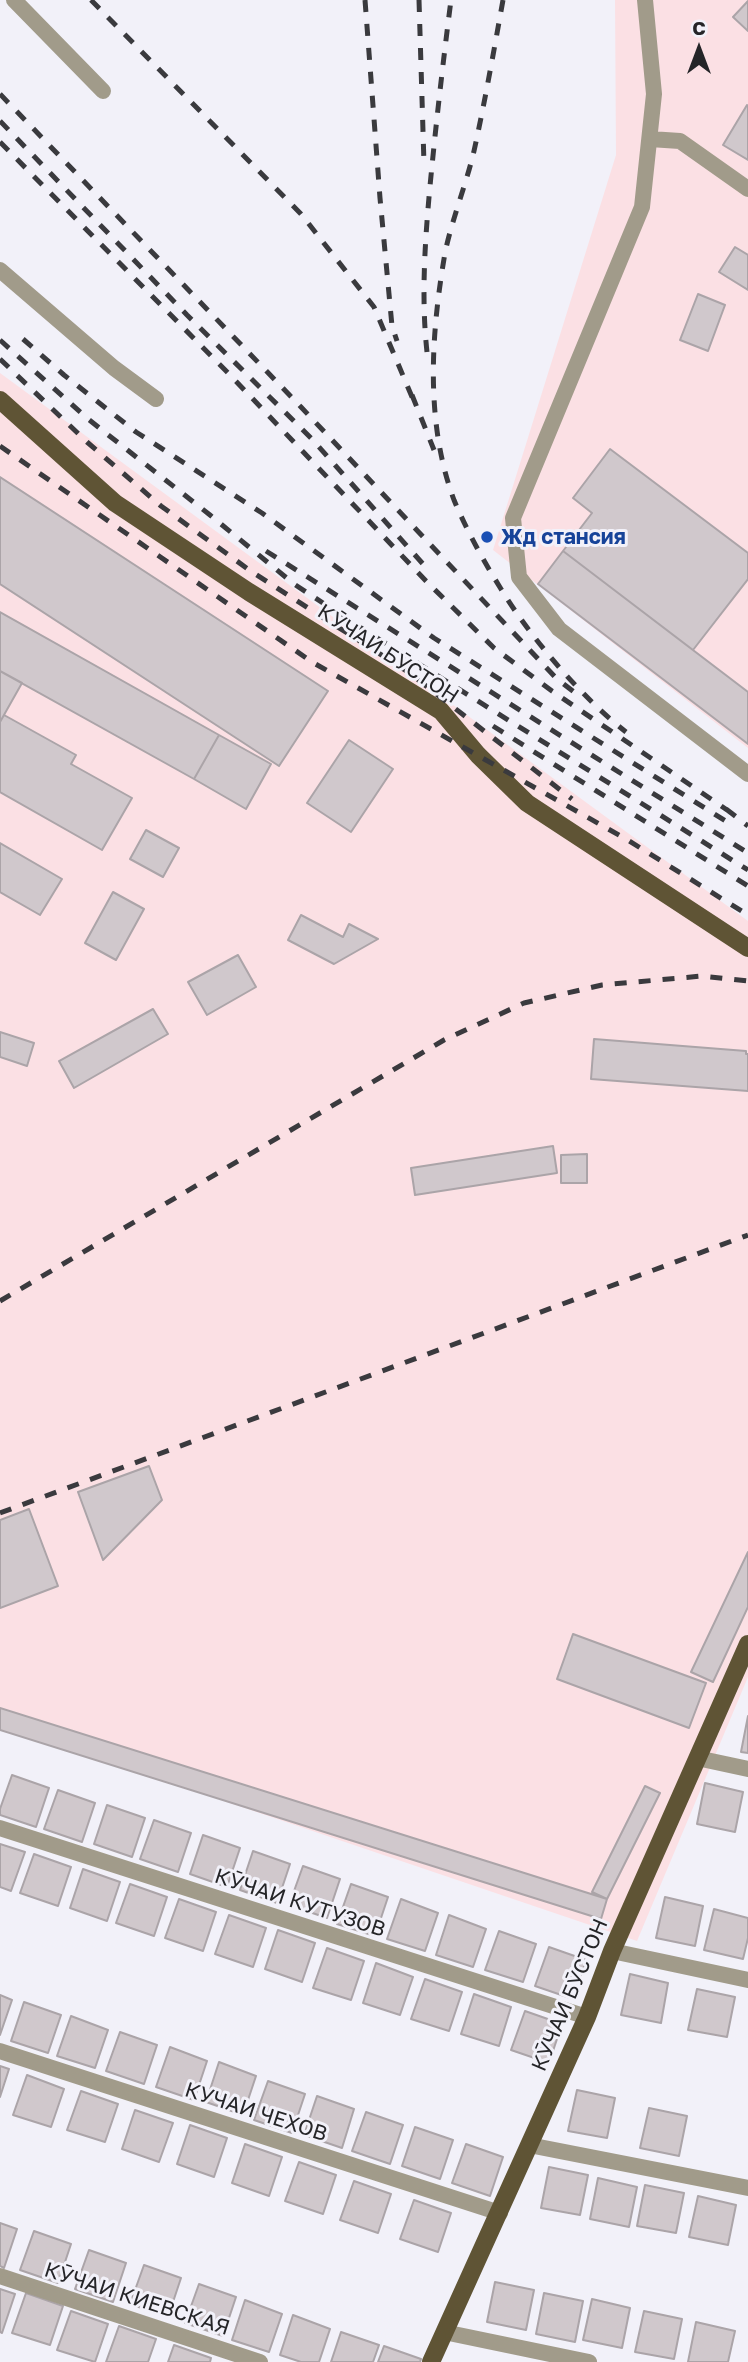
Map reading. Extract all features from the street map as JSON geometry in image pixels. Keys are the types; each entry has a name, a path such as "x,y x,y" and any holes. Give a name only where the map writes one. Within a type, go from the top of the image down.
{"main road":[{"name":"КӮЧАИ БӮСТОН","path":"0,400 114,503 249,592 441,711 478,755 527,803 748,948"},
{"name":"КӮЧАИ БӮСТОН","path":"431,2362 587,2017 612,1951 748,1644"}],"street":[{"path":"14,0 103,91"},
{"path":"645,0 654,94 642,207 513,518 519,577 559,629 748,774"},
{"path":"650,139 680,141 748,189"},
{"path":"0,270 114,368 156,399"},
{"path":"697,1758 748,1769"},
{"name":"КӮЧАИ КУТУЗОВ","path":"0,1828 587,2017"},
{"path":"612,1951 748,1980"},
{"name":"КУЧАИ ЧЕХОВ","path":"0,2052 500,2213"},
{"path":"529,2145 748,2188"},
{"name":"КӮЧАИ КИЕВСКАЯ","path":"0,2276 260,2362"},
{"path":"444,2332 589,2362"}],"shaded area":[{"path":"615,0 748,0 748,748 493,550 616,155"},
{"path":"0,373 748,921 748,1677 637,1941 0,1725"}],"building":[{"path":"748,1 748,31 733,17"},
{"path":"748,106 748,160 723,145"},
{"path":"735,247 748,255 748,290 719,272"},
{"path":"698,294 725,305 708,351 680,340"},
{"path":"610,449 748,553 748,579 693,650 563,551 592,513 573,498"},
{"path":"0,477 328,691 279,766 0,584"},
{"path":"563,551 748,692 748,744 538,584"},
{"path":"0,612 219,735 194,779 0,671"},
{"path":"0,671 22,683 0,722"},
{"path":"4,715 76,755 71,764 132,798 102,850 0,792 0,722"},
{"path":"219,735 271,764 246,809 194,779"},
{"path":"349,740 393,769 351,832 307,803"},
{"path":"146,830 179,848 163,877 130,859"},
{"path":"0,843 62,879 40,915 0,892"},
{"path":"113,892 144,909 116,960 85,943"},
{"path":"301,915 343,937 349,924 378,939 334,964 288,940"},
{"path":"238,955 256,987 207,1015 188,982"},
{"path":"153,1009 168,1034 74,1088 59,1061"},
{"path":"0,1032 34,1043 27,1066 0,1057"},
{"path":"594,1039 746,1051 748,1091 591,1079"},
{"path":"553,1146 557,1173 415,1195 411,1168"},
{"path":"587,1154 587,1183 561,1183 561,1155"},
{"path":"149,1466 162,1500 103,1560 78,1492"},
{"path":"29,1509 58,1586 0,1608 0,1520"},
{"path":"748,1552 748,1607 713,1682 691,1672"},
{"path":"573,1634 706,1683 689,1728 557,1679"},
{"path":"0,1708 607,1899 601,1919 0,1730"},
{"path":"748,1716 748,1753 741,1752"},
{"path":"12,1775 49,1788 36,1827 0,1815"},
{"path":"705,1783 743,1792 735,1832 697,1824"},
{"path":"645,1786 660,1793 607,1899 592,1892"},
{"path":"58,1790 95,1803 82,1842 44,1829"},
{"path":"107,1805 145,1818 132,1857 94,1844"},
{"path":"154,1820 191,1833 178,1872 140,1859"},
{"path":"203,1835 240,1848 227,1887 190,1874"},
{"path":"0,1844 25,1852 11,1891 0,1887"},
{"path":"253,1851 290,1864 277,1903 240,1890"},
{"path":"34,1854 71,1867 58,1906 20,1893"},
{"path":"303,1866 340,1879 327,1918 289,1905"},
{"path":"83,1869 120,1882 107,1921 70,1908"},
{"path":"130,1884 167,1897 154,1936 116,1923"},
{"path":"351,1884 388,1897 375,1936 337,1924"},
{"path":"665,1897 703,1906 695,1946 656,1938"},
{"path":"179,1899 216,1912 203,1951 165,1938"},
{"path":"401,1899 438,1913 425,1951 387,1939"},
{"path":"714,1909 748,1918 748,1938 743,1959 704,1950"},
{"path":"229,1915 266,1928 253,1967 215,1954"},
{"path":"449,1915 486,1929 473,1967 436,1955"},
{"path":"278,1930 315,1943 302,1982 265,1969"},
{"path":"499,1931 536,1944 523,1982 485,1970"},
{"path":"549,1947 586,1960 573,1999 535,1986"},
{"path":"327,1948 364,1961 351,2000 313,1988"},
{"path":"376,1963 413,1977 400,2015 363,2003"},
{"path":"630,1974 668,1983 661,2023 621,2015"},
{"path":"425,1979 462,1992 449,2031 411,2019"},
{"path":"697,1989 735,1997 727,2037 688,2030"},
{"path":"474,1994 511,2007 499,2046 461,2034"},
{"path":"0,1995 12,2000 0,2035"},
{"path":"24,2002 61,2015 48,2053 11,2041"},
{"path":"525,2011 562,2024 549,2063 511,2050"},
{"path":"71,2016 108,2030 95,2068 57,2056"},
{"path":"120,2032 157,2045 144,2084 106,2071"},
{"path":"170,2047 207,2061 194,2100 156,2087"},
{"path":"219,2062 256,2076 243,2115 206,2102"},
{"path":"0,2066 9,2069 0,2097"},
{"path":"27,2075 64,2089 51,2127 13,2115"},
{"path":"268,2081 305,2094 292,2133 254,2120"},
{"path":"577,2090 615,2098 607,2138 568,2131"},
{"path":"81,2091 118,2104 105,2142 67,2130"},
{"path":"317,2096 354,2109 342,2148 304,2135"},
{"path":"649,2108 687,2116 679,2156 640,2148"},
{"path":"135,2110 173,2123 159,2162 122,2149"},
{"path":"366,2112 403,2125 390,2164 352,2151"},
{"path":"190,2125 227,2138 214,2177 177,2164"},
{"path":"415,2127 453,2140 440,2179 402,2166"},
{"path":"245,2144 282,2157 269,2196 232,2183"},
{"path":"466,2144 503,2157 490,2196 452,2183"},
{"path":"299,2162 336,2175 323,2214 285,2201"},
{"path":"549,2167 588,2175 580,2215 541,2208"},
{"path":"598,2178 637,2187 629,2227 590,2219"},
{"path":"354,2181 391,2194 378,2233 340,2220"},
{"path":"645,2185 684,2193 676,2233 637,2226"},
{"path":"698,2196 736,2205 728,2245 689,2237"},
{"path":"414,2200 451,2213 438,2252 400,2239"},
{"path":"0,2223 17,2229 4,2268 0,2266"},
{"path":"34,2231 71,2244 58,2283 20,2270"},
{"path":"89,2250 126,2263 113,2302 75,2289"},
{"path":"144,2265 181,2278 168,2317 130,2304"},
{"path":"495,2282 534,2290 526,2330 487,2322"},
{"path":"199,2284 236,2297 223,2336 185,2323"},
{"path":"0,2289 15,2294 2,2333 0,2332"},
{"path":"26,2293 63,2306 50,2345 12,2333"},
{"path":"544,2293 583,2301 575,2342 536,2334"},
{"path":"592,2299 630,2308 622,2348 583,2340"},
{"path":"245,2300 282,2314 269,2352 232,2340"},
{"path":"71,2311 108,2324 95,2362 57,2350"},
{"path":"644,2311 682,2319 674,2359 635,2352"},
{"path":"293,2315 330,2329 319,2362 301,2362 280,2355"},
{"path":"696,2322 735,2331 728,2362 688,2362"},
{"path":"119,2326 156,2339 148,2362 106,2362"},
{"path":"341,2332 379,2345 373,2362 331,2362"},
{"path":"174,2345 211,2358 210,2362 168,2362"},
{"path":"384,2346 421,2359 420,2362 378,2362"}],"railway":[{"path":"91,0 301,214 374,307 415,404"},
{"path":"365,0 392,326 397,341"},
{"path":"419,0 424,164"},
{"path":"427,352 424,290 427,227 451,0"},
{"path":"503,0 474,151 448,240 440,284 433,378 438,440 459,512 513,608 575,684 626,732"},
{"path":"0,94 301,407 556,678 574,692"},
{"path":"0,121 187,315 311,438 423,564"},
{"path":"0,142 494,648 552,691 733,814"},
{"path":"23,339 136,432 262,513 434,638 732,825"},
{"path":"0,340 88,419 294,584 748,870"},
{"path":"0,359 87,442 161,506 252,572 408,672 572,799"},
{"path":"412,395 434,450"},
{"path":"0,446 312,662 626,839 748,915"},
{"path":"266,551 748,853"},
{"path":"493,726 748,886"},
{"path":"726,809 748,826"},
{"path":"0,1301 444,1040 524,1003 602,985 702,976 748,981"},
{"path":"0,1513 748,1235"}],"place":[{"name":"Жд стансия","path":"487,537"}]}
